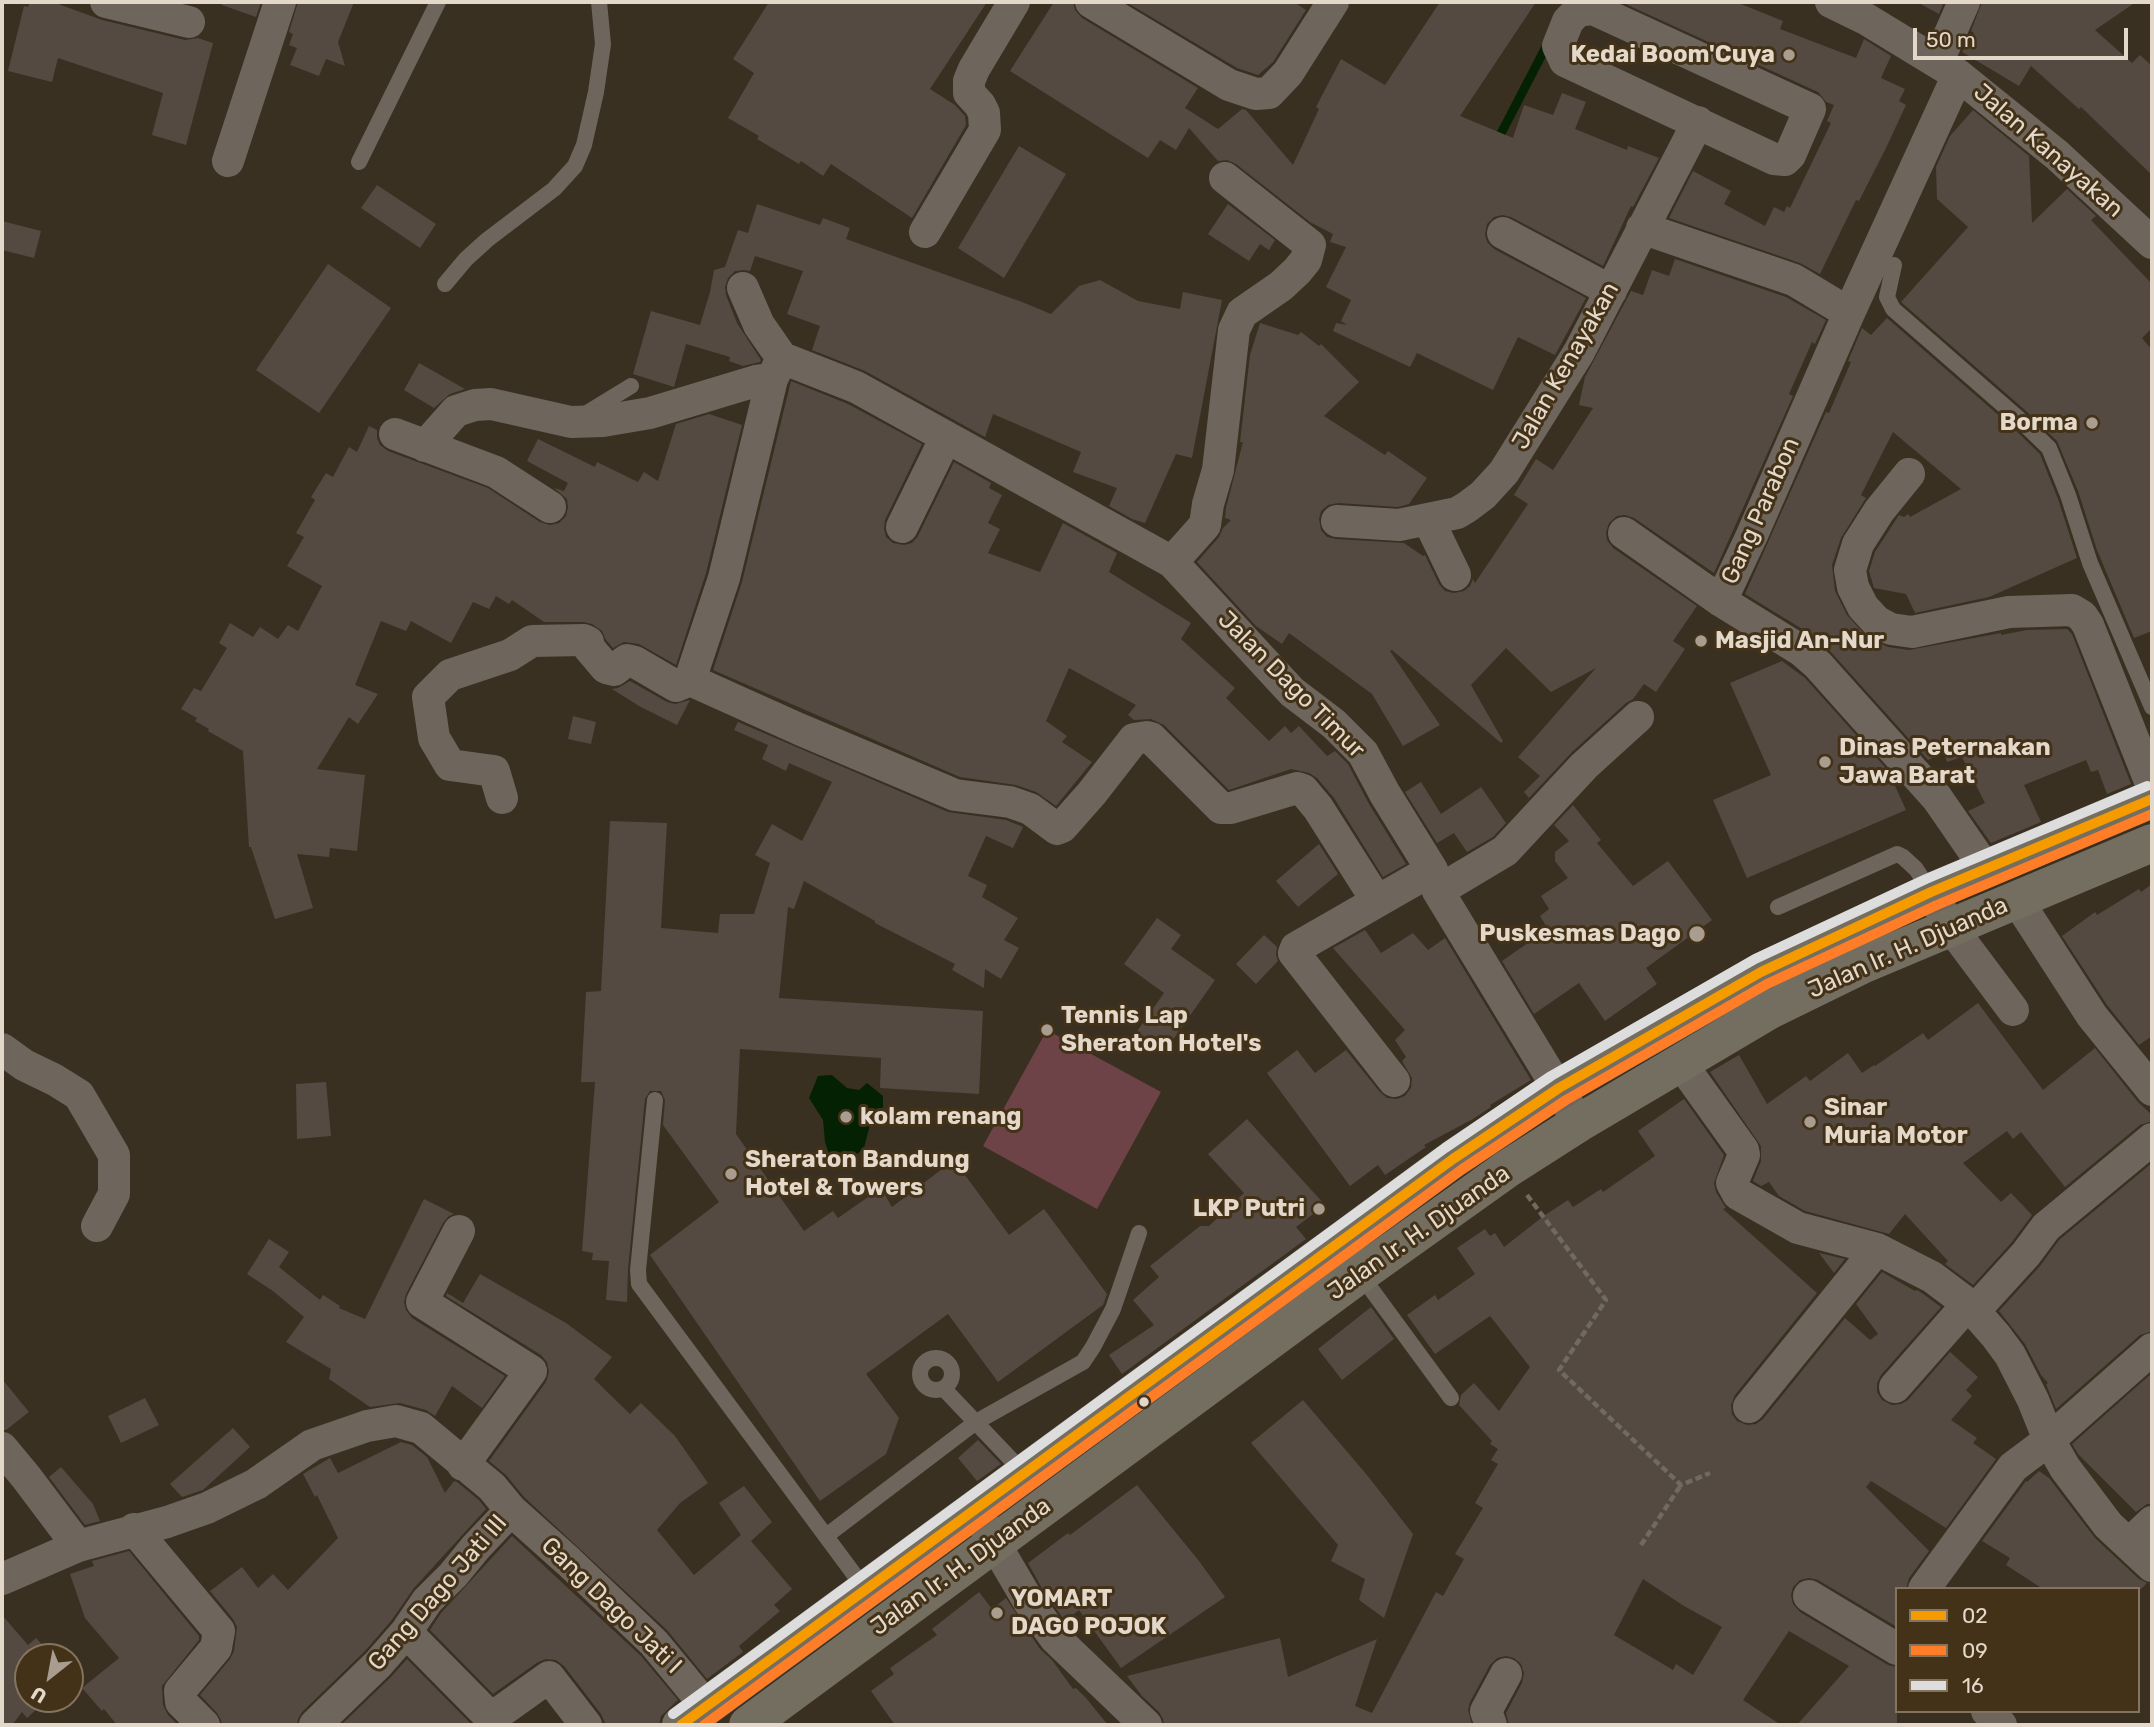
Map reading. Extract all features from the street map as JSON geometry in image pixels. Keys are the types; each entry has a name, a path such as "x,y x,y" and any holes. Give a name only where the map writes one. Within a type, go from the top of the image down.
{"main road":[{"name":"Jalan Ir. H. Djuanda","path":"694,1716 1453,1159 1559,1088 1761,972 1931,892 2152,799"},
{"name":"Jalan Ir. H. Djuanda","path":"771,1718 824,1667 1360,1274 1507,1169 1579,1123 1782,1004 1950,926 2152,843"}],"street":[{"path":"106,2 189,22"},
{"path":"228,161 280,2"},
{"path":"925,232 985,130 984,113 969,93 969,82 1014,2"},
{"path":"1091,2 1229,85 1256,94 1269,93 1288,73 1333,2"},
{"name":"Jalan Kanayakan","path":"1831,2 1866,19 1948,68 2057,155 2152,243"},
{"name":"Gang Parabon","path":"1964,2 1948,68 1849,313 1721,601 1802,651 1818,665 1937,798 1986,869"},
{"path":"1577,6 1593,9 1810,109 1790,155 1785,160 1774,159 1565,61 1558,46 1577,6"},
{"name":"Jalan Kenayakan","path":"1338,521 1399,525 1457,513 1483,495 1504,472 1579,352 1698,122"},
{"path":"1172,562 1205,525 1218,470 1234,331 1242,313 1281,286 1297,271 1306,260 1310,245 1225,178"},
{"path":"1642,228 1794,280 1849,313"},
{"path":"1503,233 1611,291"},
{"path":"690,680 724,578 777,369 743,288"},
{"path":"425,446 456,411 475,405 491,404 571,422 603,421 650,413 756,382 777,369"},
{"name":"Jalan Dago Timur","path":"777,369 856,387 1172,562 1292,692 1334,724 1363,753 1435,881 1579,1123"},
{"path":"395,434 496,472 550,507"},
{"path":"902,527 946,437"},
{"path":"1909,474 1858,544 1850,570 1853,587 1863,607 1876,621 1891,629 1912,632 2009,611 2072,610 2082,616 2088,625 2152,786"},
{"path":"1428,519 1455,575"},
{"path":"1624,533 1721,601"},
{"path":"502,798 494,771 450,765 434,738 428,697 450,675 510,655 532,641 584,640 606,668 614,670 627,660 676,686 690,680 955,795 1010,802 1030,809 1057,830 1092,793 1134,739 1142,736 1151,738 1221,808 1231,808 1297,788 1303,790 1318,808 1377,901"},
{"path":"1394,1081 1294,953 1296,948 1377,901 1435,881 1505,851 1584,766 1638,717"},
{"path":"1931,892 1950,926 2013,1010"},
{"path":"2017,900 2092,1016 2152,1090"},
{"path":"2,1049 24,1065 55,1080 79,1096 114,1155 114,1194 97,1226"},
{"path":"1680,1062 1743,1150 1744,1155 1732,1184 1738,1194 1798,1228 1877,1248 1932,1277 1971,1308 2010,1355 2033,1400 2049,1440 2065,1468 2094,1508 2152,1566"},
{"path":"1895,1387 2026,1254 2046,1227 2152,1139"},
{"path":"459,1231 422,1302 531,1371 463,1465"},
{"path":"1749,1407 1877,1248"},
{"path":"1925,1587 2013,1467 2049,1440 2152,1349"},
{"name":"Gang Dago Jati III","path":"2,1579 78,1546 207,1508 256,1484 312,1445 368,1426 396,1422 421,1428 492,1487 511,1510 476,1546 453,1576 427,1601 406,1632 355,1688 314,1725"},
{"path":"2,1448 78,1546"},
{"path":"974,1509 1029,1602 1055,1638 1146,1725"},
{"name":"Gang Dago Jati I","path":"511,1510 654,1643 694,1716"},
{"path":"2129,1544 2152,1522"},
{"path":"134,1529 219,1631 216,1648 180,1691 181,1702 204,1725"},
{"path":"1809,1596 1893,1638"},
{"path":"406,1632 488,1715 493,1717 549,1677 586,1725"},
{"path":"1491,1725 1486,1711 1506,1674"}],"lane":[{"path":"359,162 438,2"},
{"path":"445,284 466,259 554,188 575,166 584,145 596,92 603,44 599,2"},
{"path":"1894,265 1887,297 1893,309 2049,448 2068,495 2090,563 2152,707"},
{"path":"571,422 631,386"},
{"path":"1778,907 1897,855 1916,869 1931,892"},
{"path":"655,1100 638,1270 639,1284 865,1589"},
{"path":"825,1536 976,1422 1083,1362 1113,1309 1139,1233"},
{"path":"1360,1274 1451,1398"},
{"path":"944,1389 1024,1474 1048,1504"}],"path":[{"path":"1507,1169 1606,1300 1559,1370 1681,1485"},
{"path":"1641,1545 1681,1485 1710,1473"}],"shaded area":[{"path":"1047,1030 1161,1092 1097,1209 983,1146"},
{"name":"kolam renang","path":"832,1075 847,1088 859,1090 867,1083 883,1096 883,1108 873,1113 864,1148 854,1157 842,1162 829,1154 823,1120 809,1098 818,1076"}],"building":[{"path":"30,2 53,2 102,20 185,40 198,38 213,43 186,145 152,135 163,93 58,58 52,82 8,71 24,6 28,7"},
{"path":"222,2 261,2 256,17 222,5"},
{"path":"298,2 354,2 338,42 345,66 326,59 319,76 290,65 297,48 289,45 293,34 289,32"},
{"path":"769,2 987,2 930,89 955,105 965,116 966,125 912,218 831,164 823,176 801,161 799,164 757,139 759,136 728,118 754,73 733,59"},
{"path":"1054,2 1073,2 1075,10 1082,18 1198,88 1185,108 1218,129 1242,109 1246,110 1293,165 1319,109 1316,107 1341,59 1385,85 1440,2 1536,2 1460,116 1513,138 1524,105 1553,115 1562,93 1586,102 1575,129 1627,150 1628,146 1659,158 1633,207 1631,206 1603,266 1511,217 1494,217 1487,224 1487,242 1494,249 1586,298 1555,355 1518,337 1493,390 1417,353 1410,367 1333,331 1336,323 1347,325 1341,321 1351,300 1326,287 1346,247 1330,242 1333,234 1310,222 1236,164 1227,160 1218,161 1189,128 1176,150 1160,140 1148,158 1010,71"},
{"path":"1126,2 1294,2 1306,10 1273,62 1258,75 1237,68"},
{"path":"1621,2 1736,2 1783,21 1780,29 1856,58 1864,39 1891,56 1881,78 1905,89 1899,101 1906,105 1820,274 1800,263 1669,218 1693,171 1731,191 1724,204 1765,226 1774,207 1784,212 1787,206 1790,208 1831,123 1827,121 1834,105 1826,102 1818,92"},
{"path":"1917,2 1944,2 1939,14"},
{"path":"1982,2 2136,2 2095,30 2132,63 2140,55 2152,66 2152,175 2081,107 2079,109 2031,66 2019,86 1962,52 1974,33 1971,31"},
{"path":"1973,110 2029,156 2032,223 2067,189 2096,216 2091,220 2152,284 2152,328 2142,338 2152,350 2152,631 2134,638 2097,550 2078,491 2057,441 1901,302 1968,227 1937,199 1936,167 1950,136"},
{"path":"1019,146 1066,174 1004,278 958,248"},
{"path":"377,185 436,224 420,248 361,208"},
{"path":"757,204 820,225 823,218 850,228 846,239 1051,314 1079,286 1100,280 1138,301 1180,309 1183,292 1222,300 1192,458 1176,454 1145,523 1132,519 1109,506 1117,488 1073,472 1081,452 993,414 985,437 865,371 812,350 820,326 787,314 803,271 755,256 750,271 735,271 728,278 725,287 737,323 760,362 743,366 729,361 730,357 686,344 674,387 633,374 651,311 700,325 714,270 725,267 738,230 748,233"},
{"path":"1228,204 1275,240 1269,250 1260,244 1249,261 1208,234"},
{"path":"2,221 41,231 34,258 2,250"},
{"path":"1675,259 1786,297 1826,320 1815,344 1812,342 1789,394 1793,396 1714,573 1634,518 1617,516 1609,523 1607,540 1613,548 1697,606 1673,641 1685,649 1656,692 1644,684 1633,699 1572,752 1529,798 1524,792 1540,776 1518,757 1596,668 1551,692 1506,648 1471,685 1503,741 1501,743 1392,650 1390,651 1440,725 1403,746 1372,694 1289,633 1282,644 1256,626 1197,562 1231,520 1225,518 1226,508 1243,442 1240,442 1250,355 1260,323 1298,335 1301,332 1319,346 1321,344 1359,382 1324,416 1385,455 1388,451 1427,478 1409,504 1398,507 1338,503 1328,505 1321,511 1321,530 1327,537 1336,539 1404,543 1425,555 1439,584 1445,591 1454,593 1464,591 1473,579 1475,583 1528,504 1514,495 1536,459 1553,470 1593,408 1579,405 1585,377 1631,291 1643,295 1652,270 1669,276"},
{"path":"328,264 391,308 319,413 256,370"},
{"path":"1887,318 2040,454 2077,558 1989,597 1915,613 1906,594 1874,588 1869,571 1875,552 1899,515 1904,517 1908,514 1910,517 1961,489 1893,432 1861,495 1866,498 1841,538 1832,565 1835,591 1847,615 1867,637 1888,647 1909,650 2001,633 2067,629 2072,634 2131,784 2107,794 2098,770 2091,772 2086,760 2024,785 2041,822 1991,843 1968,811 1985,803 1962,757 1947,762 1944,753 1928,760 1830,651 1812,635 1745,594 1826,412 1829,413 1862,328 1871,335"},
{"path":"419,363 465,389 450,394 434,408 404,390"},
{"path":"791,381 848,404 922,444 885,520 886,537 893,543 912,543 918,536 954,462 991,483 989,488 1002,495 988,523 1000,529 988,553 1040,572 1063,523 1117,553 1109,572 1191,623 1181,639 1235,688 1226,698 1269,741 1285,726 1291,733 1299,726 1327,756 1335,751 1348,764 1406,864 1383,877 1334,798 1317,778 1309,773 1291,769 1229,790 1164,725 1151,719 1134,720 1128,715 1136,705 1069,668 1046,721 1067,736 1062,742 1092,762 1056,806 1036,792 1016,785 960,777 713,670 742,582"},
{"path":"709,414 742,425 706,573 676,665 639,644 624,642 613,648 602,631 592,624 544,622 512,600 509,604 496,596 489,609 473,602 451,643 411,621 406,631 381,621 355,685 378,694 358,724 349,717 317,769 365,775 357,851 330,848 329,857 297,854 313,908 275,919 249,847 243,751 208,731 209,729 195,721 197,718 181,709 194,688 201,691 227,648 219,643 230,623 253,637 260,627 278,639 288,625 298,631 322,586 287,566 304,537 296,533 315,500 311,497 326,473 333,477 349,447 357,452 369,426 377,430 380,445 388,451 488,488 540,522 550,525 559,523 566,516 567,499 554,488 564,491 568,483 527,461 538,439 595,467 597,462 638,482 644,472 658,481 676,424"},
{"name":"Dinas Peternakan Jawa Barat","path":"1782,661 1805,678 1893,776 1891,777 1906,810 1747,878 1713,800 1771,775 1730,683"},
{"path":"630,681 667,702 675,704 690,700 677,725 612,689"},
{"path":"573,716 596,722 591,744 568,739"},
{"name":"Sheraton Bandung Hotel & Towers","path":"738,722 948,812 1006,820 1023,827 1013,848 986,836 968,876 987,885 982,897 1018,918 1004,940 1019,948 1001,979 985,969 984,988 952,970 955,964 875,923 804,881 794,909 788,907 779,998 983,1011 979,1094 880,1088 881,1058 740,1049 736,1134 804,1231 833,1211 838,1218 881,1188 892,1207 954,1160 1009,1235 1044,1209 1107,1294 1103,1305 998,1382 948,1314 866,1374 899,1418 886,1454 820,1501 650,1255 719,1202 663,1125 665,1100 661,1091 650,1091 645,1099 627,1302 606,1300 609,1261 592,1260 593,1253 582,1251 595,1082 581,1082 586,992 601,991 610,821 667,823 661,928 718,933 720,914 754,914 770,863 755,855 772,824 802,841 832,782 789,763 786,771 762,759 768,745 734,730"},
{"path":"1421,782 1441,814 1481,787 1506,823 1493,837 1467,852 1454,833 1437,843 1405,792"},
{"path":"1573,805 1601,840 1597,843 1633,886 1668,861 1712,920 1646,968 1657,984 1605,1021 1579,983 1534,1014 1502,961 1548,929 1540,916 1549,909 1541,896 1568,878 1555,861 1555,852 1569,841 1554,825"},
{"path":"1319,844 1338,874 1298,907 1276,881"},
{"path":"2152,884 2152,1036 2139,1045 2107,1005 2062,936 2095,912 2097,915"},
{"path":"1157,918 1181,935 1171,949 1215,980 1163,1054 1135,1034 1164,993 1124,964"},
{"path":"1365,930 1381,953 1413,933 1428,950 1445,938 1531,1080 1490,1105 1491,1107 1473,1119 1424,1145 1426,1147 1385,1175 1378,1165 1350,1186 1267,1073 1297,1050 1315,1073 1346,1050 1387,1098 1405,1096 1411,1088 1412,1078 1402,1061 1406,1057 1395,1040 1405,1030 1333,948"},
{"path":"1264,935 1277,947 1278,961 1256,984 1236,964"},
{"path":"1978,1003 2043,1090 2095,1048 2138,1102 2152,1115 2152,1121 2140,1125 2065,1187 2021,1132 2013,1139 2007,1131 1963,1163 2001,1202 2011,1193 2032,1215 2012,1242 1973,1285 1945,1264 1948,1261 1905,1214 1889,1234 1805,1211 1779,1196 1769,1182 1761,1186 1753,1181 1761,1161 1761,1146 1710,1072 1739,1055 1767,1104 1806,1076 1810,1081 1848,1053 1862,1073 1923,1033 1928,1040"},
{"path":"326,1082 331,1136 297,1139 296,1084"},
{"path":"1684,1099 1724,1155 1714,1183 1726,1208 1723,1209 1817,1293 1735,1395 1731,1405 1732,1414 1737,1421 1747,1425 1756,1424 1763,1419 1845,1318 1870,1340 1878,1334 1856,1304 1882,1272 1917,1290 1941,1307 1881,1375 1877,1392 1882,1400 1892,1405 1908,1400 1950,1352 1978,1377 1966,1390 1972,1396 1951,1420 1977,1438 1973,1443 1996,1459 1946,1528 1871,1481 1866,1487 1929,1551 1909,1578 1907,1587 1895,1587 1895,1626 1818,1580 1800,1580 1793,1587 1791,1595 1793,1604 1800,1612 1888,1665 1895,1667 1897,1725 1797,1725 1849,1666 1789,1631 1743,1700 1781,1725 1509,1725 1506,1713 1522,1683 1524,1673 1521,1664 1506,1656 1497,1658 1490,1665 1470,1702 1468,1710 1472,1725 1164,1725 1159,1712 1127,1676 1280,1638 1288,1677 1377,1639 1355,1706 1372,1713 1436,1592 1443,1596 1464,1559 1455,1554 1483,1508 1475,1503 1498,1464 1491,1460 1498,1449 1490,1444 1492,1441 1459,1405 1461,1395 1474,1383 1499,1411 1530,1367 1490,1316 1435,1354 1407,1315 1435,1295 1438,1300 1475,1274 1457,1248 1485,1229 1490,1236 1495,1233 1504,1247 1568,1200 1573,1207 1601,1189 1603,1192 1655,1156 1638,1131","holes":["1643,1579 1722,1627 1693,1675 1676,1664 1673,1670 1614,1635"]},
{"path":"1247,1119 1325,1205 1296,1227 1306,1239 1122,1374 1109,1355 1154,1325 1133,1300 1159,1277 1150,1266 1200,1226 1209,1226 1244,1193 1208,1154"},
{"path":"2152,1163 2152,1331 2140,1335 2056,1409 2046,1384 2048,1383 2025,1344 1999,1311 2040,1266 2059,1240"},
{"path":"424,1199 454,1214 443,1223 406,1294 406,1310 412,1318 505,1376 482,1408 452,1386 435,1416 426,1410 400,1403 370,1407 329,1379 331,1369 286,1342 304,1317 247,1274 269,1239 289,1252 279,1267 320,1300 323,1295 340,1306 339,1308 365,1319"},
{"path":"1819,1253 1845,1259 1834,1273"},
{"path":"480,1274 566,1323 612,1357 594,1379 630,1414 641,1403 675,1436 708,1483 680,1503 657,1530 694,1575 741,1535 719,1503 744,1486 772,1522 751,1541 792,1589 774,1605 780,1611 739,1646 743,1652 707,1679 667,1630 489,1461 546,1382 549,1372 547,1362 541,1355 446,1296 447,1293 463,1303"},
{"path":"1371,1307 1394,1339 1342,1380 1318,1349"},
{"path":"2152,1373 2152,1504 2147,1504 2136,1512 2078,1454 2072,1444"},
{"path":"2,1379 29,1412 6,1430 2,1430"},
{"path":"145,1398 159,1425 121,1443 108,1416"},
{"path":"1303,1400 1413,1534 1384,1618 1359,1600 1365,1579 1331,1561 1338,1545 1251,1443"},
{"path":"233,1428 250,1447 203,1490 182,1497 170,1484"},
{"path":"978,1440 1001,1464 977,1481 958,1458"},
{"path":"401,1442 412,1445 427,1457 445,1493 454,1481 457,1482 486,1509 414,1588 391,1621 365,1651 302,1712 297,1725 222,1725 217,1713 200,1695 230,1659 234,1651 237,1627 210,1591 242,1567 258,1588 273,1574 288,1590 338,1538 317,1495 315,1497 303,1474 330,1458 338,1473"},
{"path":"61,1467 93,1504 100,1521 85,1525 49,1477"},
{"path":"2039,1471 2049,1478 2095,1538 2139,1579 2147,1583 2141,1589 2040,1587 2006,1565 2010,1558 1982,1541 2027,1482"},
{"path":"1137,1485 1225,1597 1121,1668 1079,1610 1065,1621 1044,1592 1028,1563"},
{"path":"512,1536 641,1656 678,1700 661,1716 659,1725 606,1725 601,1714 564,1666 556,1660 538,1662 493,1694 430,1630 441,1613"},
{"path":"129,1551 199,1636 199,1640 162,1686 163,1705 178,1725 117,1725 84,1690 84,1686 119,1658 85,1618 70,1574 94,1566 92,1561"},
{"path":"979,1592 992,1609 1006,1598 1040,1649 1108,1725 895,1725 871,1691 894,1674 890,1668 937,1635 932,1629"},
{"path":"2,1615 26,1643 14,1643 14,1713 21,1713 12,1725 2,1725"},
{"path":"407,1659 472,1725 341,1725 391,1677"}],"waterway":[{"path":"1496,143 1548,43"}],"transit line":[{"name":"16","path":"673,1714 1445,1148 1551,1076 1755,959 1926,879 2147,786"},
{"name":"02","path":"681,1725 1453,1159 1559,1088 1761,972 1931,892 2152,799"},
{"name":"09","path":"704,1725 1461,1170 1566,1100 1767,984 1937,905 2152,814"}],"place":[{"name":"Kedai Boom'Cuya","path":"1789,55"},
{"name":"Borma","path":"2092,423"},
{"name":"Masjid An-Nur","path":"1701,641"},
{"name":"Dinas Peternakan Jawa Barat","path":"1825,762"},
{"name":"Puskesmas Dago","path":"1697,934"},
{"name":"Tennis Lap Sheraton Hotel's","path":"1047,1030"},
{"name":"kolam renang","path":"846,1117"},
{"name":"Sinar Muria Motor","path":"1810,1122"},
{"name":"Sheraton Bandung Hotel & Towers","path":"731,1174"},
{"name":"LKP Putri","path":"1319,1209"},
{"name":"YOMART DAGO POJOK","path":"997,1613"}]}
